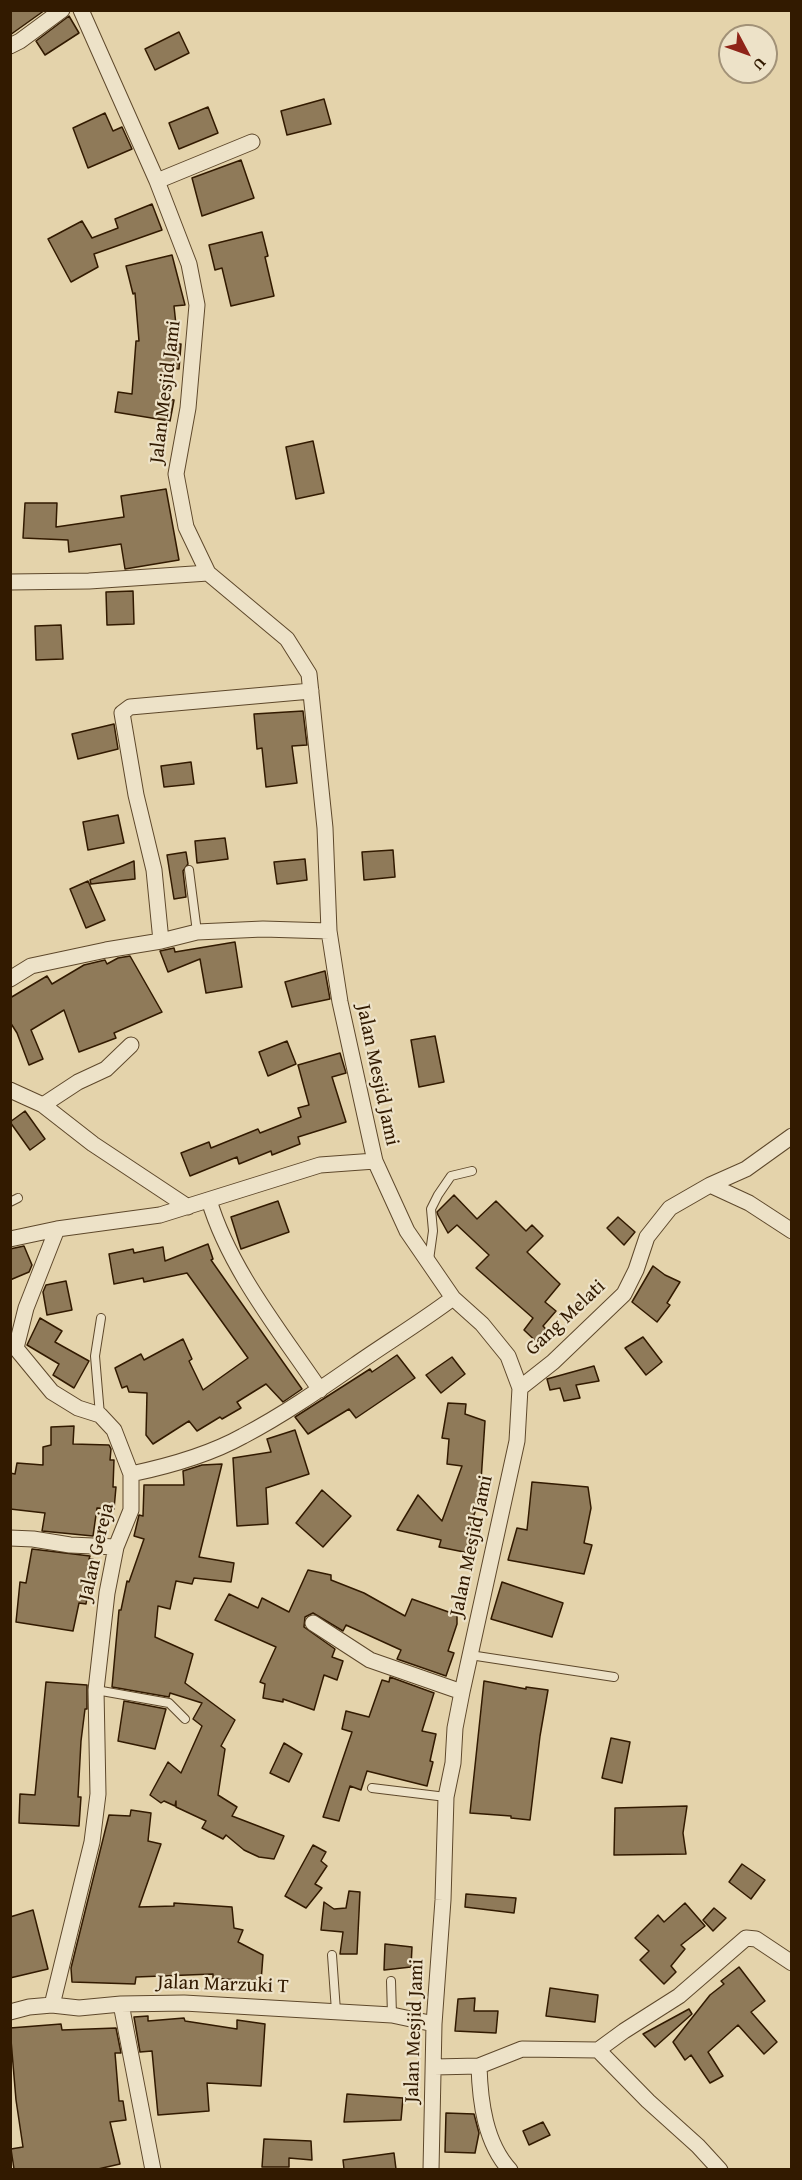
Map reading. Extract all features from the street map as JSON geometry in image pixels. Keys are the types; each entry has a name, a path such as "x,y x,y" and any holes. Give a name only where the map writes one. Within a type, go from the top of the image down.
{"street":[{"path":"10,46 21,41 62,10"},
{"name":"Jalan Mesjid Jami","path":"81,10 157,181 189,264 197,305 188,408 176,474 186,527 208,573 287,639 309,674 325,828 329,931 340,1002 375,1161 407,1231 453,1298 482,1324 508,1356 520,1388 517,1441 462,1692 446,1797 443,1900 434,2024 431,2169"},
{"path":"157,181 252,142"},
{"path":"10,582 89,581 208,573"},
{"path":"161,941 154,870 135,795 122,713 130,708 311,691"},
{"path":"10,979 31,966 198,932 263,929 329,931"},
{"path":"43,1104 78,1082 106,1069 131,1046"},
{"path":"10,1090 43,1104 93,1144 188,1207"},
{"name":"Gang Melati","path":"520,1388 553,1362 624,1294 648,1237 670,1208 710,1185 746,1169 792,1136"},
{"path":"10,1239 57,1229 160,1215 320,1165 375,1161"},
{"path":"710,1185 749,1203 792,1231"},
{"path":"208,1200 216,1224 245,1278 320,1390"},
{"path":"57,1229 13,1344 52,1392 78,1408 100,1415 114,1430 131,1474 199,1455 242,1437 320,1390 423,1321 453,1298"},
{"name":"Jalan Gereja","path":"52,2005 92,1842 98,1794 96,1690 107,1593 117,1547 131,1510 131,1474"},
{"path":"10,1538 70,1545 117,1547"},
{"path":"313,1623 370,1660 462,1692"},
{"path":"434,2067 480,2066 522,2049 598,2050 679,1996 746,1938 756,1939 792,1963"},
{"name":"Jalan Marzuki T","path":"10,2012 29,2007 52,2005 80,2008 121,2004 184,2003 392,2015 434,2024"},
{"path":"121,2004 153,2169"},
{"path":"598,2050 720,2169"},
{"path":"480,2066 480,2089 485,2117 497,2153 510,2169"}],"lane":[{"path":"189,870 198,932"},
{"path":"428,1262 433,1231 431,1209 451,1176 471,1171"},
{"path":"100,1318 95,1356 100,1415"},
{"path":"470,1655 614,1677"},
{"path":"96,1690 169,1703 185,1719"},
{"path":"372,1788 446,1797"},
{"path":"332,1955 336,2011"},
{"path":"391,1981 392,2015"}],"building":[{"path":"10,10 45,10 10,35"},
{"path":"69,16 79,33 45,55 36,41"},
{"path":"179,32 189,53 155,70 145,49"},
{"path":"324,99 331,124 287,135 281,111"},
{"path":"208,107 218,133 179,149 169,123"},
{"path":"105,113 113,131 122,127 132,149 88,168 73,128"},
{"path":"241,160 254,198 202,216 192,178"},
{"path":"152,204 162,230 94,254 98,267 71,282 48,239 82,221 92,238 118,228 115,219"},
{"path":"262,232 274,296 231,306 222,268 215,270 209,245"},
{"path":"172,255 185,305 174,306 178,344 181,344 179,369 167,368 163,398 174,400 170,421 115,412 118,392 132,394 136,341 139,341 135,293 133,294 126,266"},
{"path":"313,441 324,493 296,499 286,447"},
{"path":"166,489 179,560 125,569 121,544 69,552 68,540 23,538 25,503 57,503 56,527 124,517 121,496"},
{"path":"133,591 134,624 107,625 106,592"},
{"path":"61,625 63,659 36,660 35,626"},
{"path":"303,711 307,745 292,746 297,783 266,787 262,748 257,749 254,714"},
{"path":"114,724 118,749 78,759 72,734"},
{"path":"191,762 194,784 164,787 161,766"},
{"path":"118,815 124,843 88,850 83,822"},
{"path":"225,838 228,859 197,863 195,841"},
{"path":"393,850 395,877 364,880 362,852"},
{"path":"186,852 188,864 183,871 186,897 174,899 167,855"},
{"path":"305,859 307,880 277,884 274,862"},
{"path":"134,861 135,879 91,884 90,880"},
{"path":"88,881 105,920 86,928 70,889"},
{"path":"235,942 242,987 206,993 200,959 168,972 160,951 174,948 175,952"},
{"path":"130,956 162,1012 114,1033 116,1038 79,1052 64,1010 31,1030 43,1059 29,1065 17,1033 10,1022 10,998 47,976 52,984 84,965 105,960 107,964 118,958"},
{"path":"325,971 330,999 292,1007 285,982"},
{"path":"435,1036 444,1082 419,1087 411,1040"},
{"path":"287,1041 296,1064 268,1076 259,1052"},
{"path":"340,1053 346,1073 332,1077 346,1122 298,1137 300,1144 272,1155 271,1151 239,1164 237,1157 190,1176 181,1153 209,1142 211,1148 258,1129 260,1133 301,1117 298,1108 309,1105 298,1065"},
{"path":"25,1111 45,1139 30,1150 10,1122"},
{"path":"454,1195 477,1219 496,1201 526,1231 532,1225 543,1236 527,1252 560,1284 545,1302 556,1311 543,1326 552,1336 541,1346 524,1330 533,1318 476,1268 489,1255 457,1225 448,1233 437,1212"},
{"path":"278,1201 289,1232 241,1249 231,1217"},
{"path":"618,1217 635,1232 624,1245 607,1228"},
{"path":"208,1244 213,1259 211,1260 302,1389 283,1402 266,1384 237,1402 241,1408 222,1419 220,1417 197,1431 189,1421 153,1444 146,1435 147,1393 129,1392 127,1386 122,1388 115,1368 141,1354 144,1360 183,1339 192,1359 189,1361 203,1390 248,1358 187,1273 144,1282 143,1278 114,1284 109,1254 133,1249 134,1253 163,1247 165,1261"},
{"path":"24,1246 32,1265 29,1272 10,1280 10,1249"},
{"path":"653,1266 680,1282 667,1303 670,1305 657,1322 632,1302"},
{"path":"66,1281 72,1310 47,1315 43,1292 46,1285"},
{"path":"40,1318 62,1331 55,1342 89,1361 74,1388 53,1375 59,1364 27,1345"},
{"path":"643,1337 662,1362 646,1375 625,1348"},
{"path":"397,1355 415,1378 356,1418 349,1409 308,1434 295,1417 370,1369 372,1372"},
{"path":"452,1357 465,1374 441,1393 426,1375"},
{"path":"594,1366 599,1381 576,1385 580,1398 564,1401 560,1388 550,1390 547,1379"},
{"path":"448,1403 466,1404 465,1414 485,1421 480,1496 469,1531 479,1535 474,1554 439,1547 441,1540 397,1530 418,1495 442,1521 462,1466 447,1464 449,1439 442,1438"},
{"path":"74,1426 73,1444 109,1445 110,1460 114,1460 113,1487 116,1487 114,1509 97,1508 93,1536 42,1531 45,1513 10,1509 10,1473 15,1474 17,1463 43,1465 43,1447 51,1445 51,1427"},
{"path":"295,1430 309,1474 266,1488 268,1524 237,1526 233,1458 271,1452 267,1439"},
{"path":"222,1464 199,1557 234,1563 231,1582 194,1578 192,1584 176,1581 170,1609 158,1606 155,1637 193,1654 185,1683 235,1720 221,1746 225,1749 218,1795 237,1807 232,1816 284,1836 274,1859 259,1857 244,1850 226,1835 223,1839 202,1828 206,1821 176,1807 176,1801 175,1806 164,1801 161,1803 150,1795 168,1762 181,1773 202,1726 193,1719 202,1703 170,1693 169,1697 112,1687 119,1610 121,1610 127,1581 129,1582 144,1539 134,1536 139,1515 143,1516 144,1485 184,1485 183,1471 202,1465"},
{"path":"532,1482 588,1487 591,1508 584,1543 592,1545 584,1574 508,1560 517,1528 527,1530"},
{"path":"322,1490 351,1516 323,1547 296,1523"},
{"path":"32,1549 90,1556 89,1559 93,1559 86,1604 79,1603 73,1631 16,1622 20,1582 26,1583"},
{"path":"308,1570 331,1575 331,1580 364,1593 405,1616 412,1599 457,1615 457,1624 448,1651 454,1653 446,1676 397,1659 401,1650 346,1625 343,1631 313,1613 305,1617 304,1627 335,1649 332,1657 343,1661 337,1680 324,1675 314,1710 283,1699 283,1702 263,1698 265,1684 260,1682 276,1647 215,1620 229,1594 258,1608 262,1598 289,1612"},
{"path":"502,1582 563,1603 552,1637 491,1619"},
{"path":"390,1677 434,1693 422,1731 436,1734 430,1761 433,1762 427,1786 367,1771 361,1790 350,1786 339,1821 323,1817 352,1732 342,1729 346,1711 369,1717 382,1680 389,1682"},
{"path":"484,1681 526,1689 526,1687 548,1690 530,1820 470,1813"},
{"path":"46,1682 87,1685 87,1709 85,1709 81,1741 79,1826 19,1823 20,1794 35,1795"},
{"path":"124,1701 166,1709 155,1749 118,1741"},
{"path":"611,1738 630,1742 622,1783 602,1778"},
{"path":"284,1743 302,1754 289,1782 270,1773"},
{"path":"687,1806 683,1833 686,1854 614,1855 615,1808"},
{"path":"131,1810 151,1813 148,1841 161,1844 139,1907 174,1906 174,1903 232,1907 234,1928 243,1930 238,1942 263,1955 261,1982 213,1978 213,1974 136,1977 135,1984 72,1982 71,1968 109,1815 130,1816"},
{"path":"313,1845 326,1852 321,1861 327,1866 315,1884 322,1888 306,1908 285,1896"},
{"path":"742,1864 765,1880 751,1899 729,1882"},
{"path":"349,1891 360,1892 357,1954 340,1954 343,1932 321,1930 324,1902 334,1909 346,1908"},
{"path":"466,1894 516,1898 514,1913 465,1907"},
{"path":"685,1903 705,1926 681,1945 685,1949 671,1966 676,1972 664,1984 640,1960 649,1951 635,1938 658,1915 664,1922"},
{"path":"714,1908 726,1918 713,1931 703,1920"},
{"path":"33,1910 48,1969 10,1978 10,1917"},
{"path":"385,1944 412,1947 411,1967 384,1970"},
{"path":"739,1967 765,2001 751,2012 777,2042 764,2054 738,2025 708,2052 723,2076 710,2083 691,2055 685,2060 673,2042 710,1995 724,1984 721,1981"},
{"path":"550,1988 598,1995 595,2022 546,2016"},
{"path":"475,1998 474,2011 498,2011 496,2033 455,2031 458,1999"},
{"path":"689,2009 692,2014 655,2047 643,2034"},
{"path":"148,2016 148,2021 184,2018 185,2021 237,2029 237,2020 265,2024 261,2086 207,2083 209,2111 158,2115 152,2051 140,2052 134,2017"},
{"path":"61,2024 62,2030 116,2028 121,2053 115,2053 119,2101 123,2101 126,2120 110,2122 120,2164 98,2169 14,2169 11,2149 23,2147 16,2100 10,2028"},
{"path":"347,2094 403,2098 401,2120 344,2122"},
{"path":"446,2113 474,2114 479,2133 475,2153 445,2152"},
{"path":"543,2122 550,2135 529,2145 523,2131"},
{"path":"264,2139 311,2141 312,2160 289,2158 289,2167 262,2167"},
{"path":"394,2153 396,2169 344,2169 343,2160"}]}
